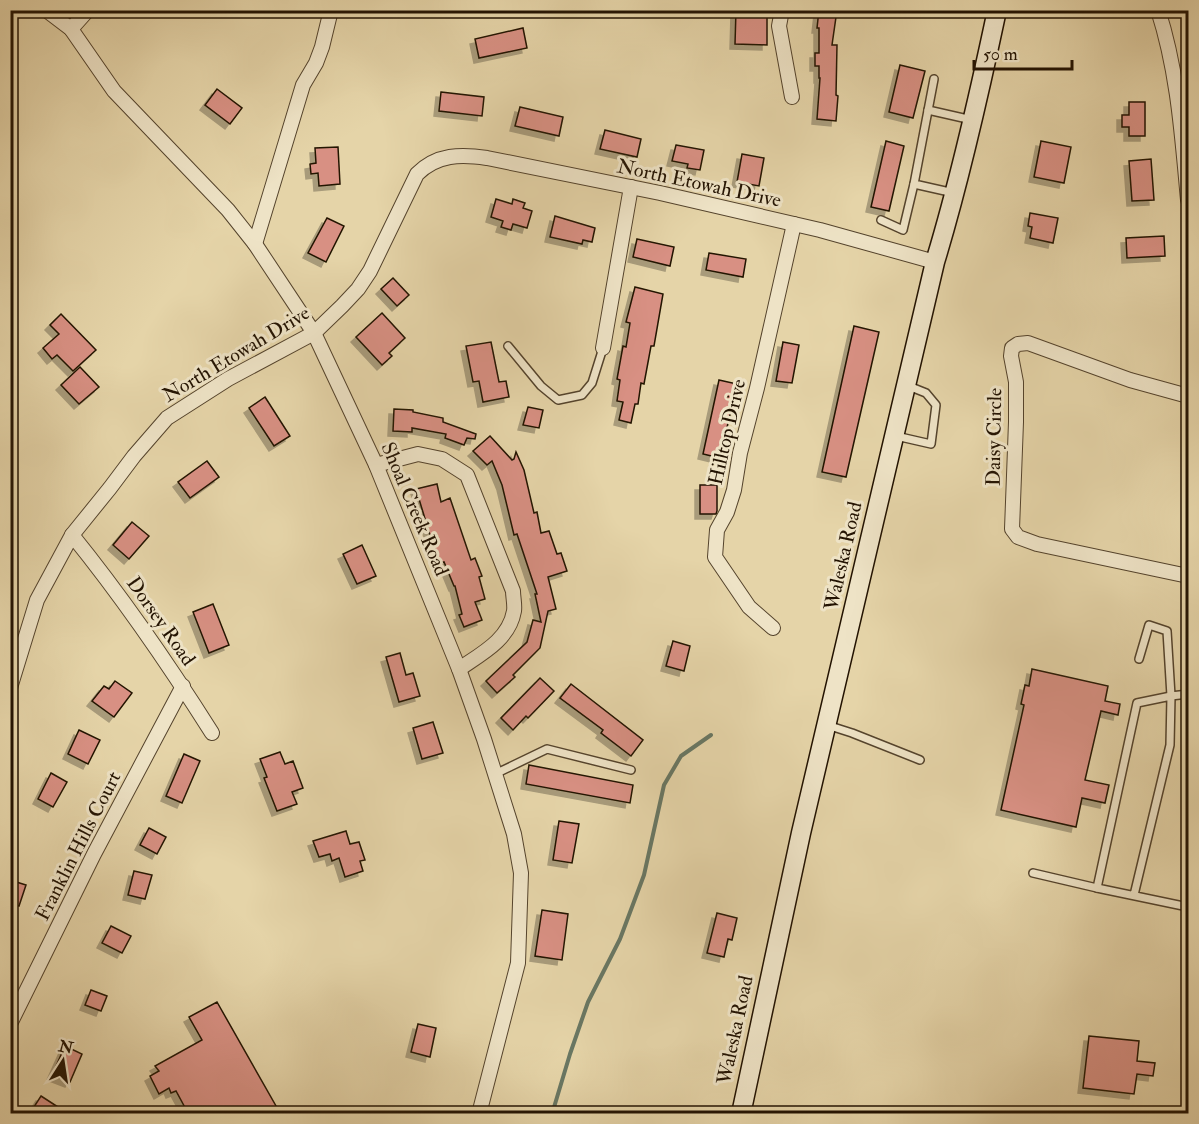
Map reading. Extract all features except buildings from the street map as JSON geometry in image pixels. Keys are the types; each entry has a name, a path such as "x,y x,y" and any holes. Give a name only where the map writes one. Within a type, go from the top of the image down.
{"main road":[{"name":"Waleska Road","path":"741,1113 789,887 935,262 972,120 997,10"}],"street":[{"name":"Shoal Creek Road","path":"46,10 71,29 114,91 228,210 255,244 314,333 376,465 459,669 514,834 521,873 518,963 479,1113"},
{"path":"71,29 88,10"},
{"path":"255,244 303,85 322,47 331,10"},
{"path":"782,10 779,26 792,97"},
{"path":"1158,10 1177,91 1188,200"},
{"name":"North Etowah Drive","path":"10,688 37,600 72,535 134,456 167,418 228,379 314,333 358,289 370,271 417,174 424,166 448,157 476,156 632,187 794,224 935,262"},
{"path":"603,348 632,187"},
{"name":"Hilltop Drive","path":"773,628 749,608 715,557 717,530 727,512 734,490 740,453 794,224"},
{"name":"Daisy Circle","path":"1188,396 1130,380 1028,342 1012,348 1011,356 1016,382 1016,422 1012,529 1018,537 1037,544 1188,576"},
{"path":"376,465 418,453 442,459 467,475 513,591 514,610 499,640 459,669"},
{"name":"Dorsey Road","path":"72,535 101,570 183,686 212,733"},
{"name":"Franklin Hills Court","path":"10,1024 94,854 183,686"}],"lane":[{"path":"881,220 903,230 934,79"},
{"path":"928,110 972,120"},
{"path":"914,184 954,193"},
{"path":"508,346 541,386 558,400 582,395 592,383 603,348"},
{"path":"894,436 931,444 936,405 926,393 906,385"},
{"path":"1134,896 1170,745 1171,696 1167,631 1149,625 1139,659"},
{"path":"1097,888 1137,704 1188,694"},
{"path":"827,725 920,760"},
{"path":"495,774 547,749 631,770"},
{"path":"1033,873 1188,907"}],"waterway":[{"path":"552,1114 588,1002 620,939 644,875 664,785 681,756 711,735"}]}
